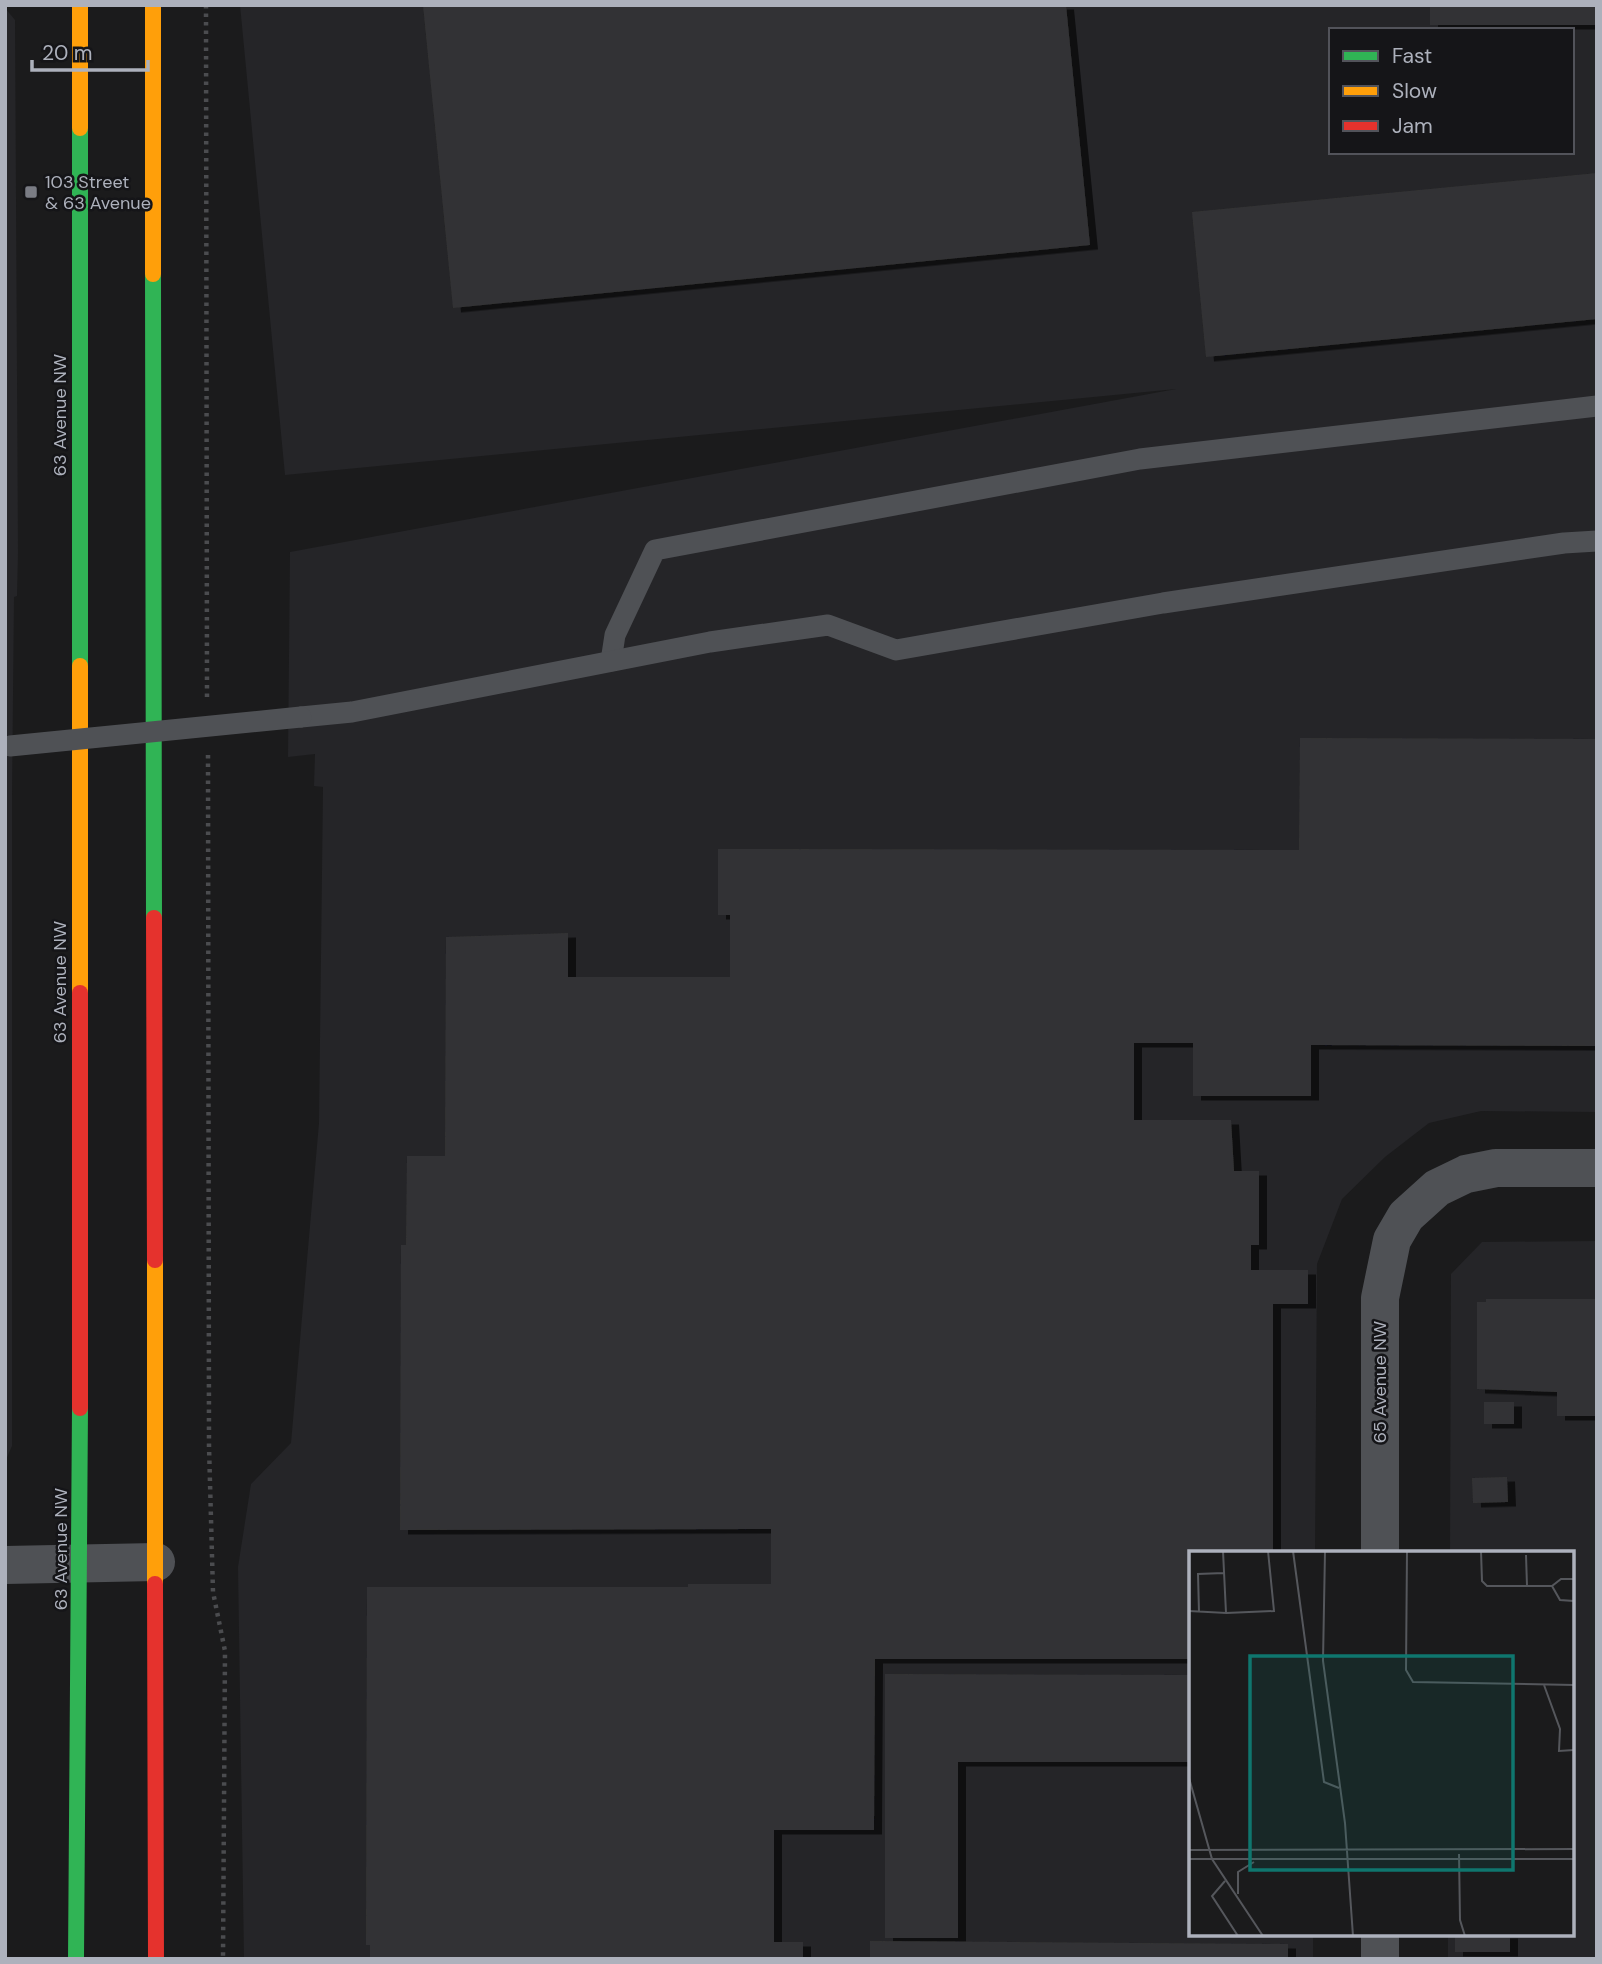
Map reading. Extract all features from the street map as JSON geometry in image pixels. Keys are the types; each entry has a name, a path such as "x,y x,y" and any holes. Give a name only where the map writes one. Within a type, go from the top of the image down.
{"main road":[{"name":"63 Avenue NW","path":"76,1959 80,1566 80,5"},
{"path":"153,5 156,1959"},
{"path":"61,28 79,74"}],"street":[{"name":"65 Avenue NW","path":"1380,1551 1380,1298 1392,1240 1406,1216 1437,1188 1465,1174 1496,1168 1597,1168"},
{"path":"5,1565 80,1566 156,1562"},
{"path":"1380,1936 1380,1959"}],"lane":[{"path":"611,661 615,635 655,550 1140,459 1597,407"},
{"path":"8,746 352,712 710,642 828,625 896,650 1176,601 1564,543 1597,541"}],"path":[{"path":"206,5 208,705"},
{"path":"208,747 209,1446 213,1592 225,1651 223,1959"}],"shaded area":[{"path":"240,5 1597,5 1597,1112 1481,1111 1429,1123 1385,1157 1342,1199 1317,1264 1315,1551 1189,1551 1189,1936 1313,1936 1313,1959 244,1959 238,1567 251,1484 291,1443 319,1123 323,787 314,786 315,754 288,757 290,552 1176,389 285,475"},
{"path":"5,8 15,20 18,553 17,596 14,597 12,796 12,1446 5,1462"},
{"path":"1597,1241 1597,1959 1448,1959 1448,1936 1574,1936 1574,1551 1450,1551 1451,1274 1482,1242"}],"building":[{"path":"423,5 1066,5 1090,245 453,308"},
{"path":"1430,5 1597,5 1597,25 1430,25"},
{"path":"1597,173 1597,319 1206,357 1192,212"},
{"path":"1300,738 1597,739 1597,1046 1311,1045 1311,1096 1193,1096 1193,1043 1134,1043 1134,1120 1231,1120 1234,1171 1259,1171 1259,1245 1251,1245 1251,1270 1308,1270 1308,1304 1273,1304 1273,1551 1189,1551 1189,1659 875,1659 874,1830 774,1830 774,1942 803,1942 803,1959 370,1959 370,1945 366,1945 367,1587 688,1587 688,1584 771,1584 771,1529 400,1530 401,1245 406,1245 407,1156 445,1156 446,937 568,933 568,977 730,977 730,915 718,915 718,849 1299,850"},
{"path":"1486,1299 1597,1299 1597,1416 1557,1416 1557,1392 1477,1389 1477,1302 1486,1302"},
{"path":"1484,1402 1514,1402 1514,1424 1484,1424"},
{"path":"1507,1477 1508,1502 1473,1503 1472,1478"},
{"path":"885,1674 1189,1675 1189,1762 958,1762 958,1938 885,1938"},
{"path":"1455,1936 1510,1936 1510,1952 1455,1952"},
{"path":"870,1941 1288,1944 1288,1959 870,1959"}],"traffic: fast":[{"path":"80,128 80,666"},
{"path":"153,274 154,918"},
{"path":"76,1959 80,1408"}],"traffic: slow":[{"path":"80,5 80,128"},
{"path":"153,5 153,274"},
{"path":"80,666 80,993"},
{"path":"155,1260 155,1584"}],"traffic: jam":[{"path":"154,918 155,1260"},
{"path":"80,993 80,1408"},
{"path":"155,1584 156,1959"}],"place":[{"name":"103 Street & 63 Avenue","path":"31,192"}]}
